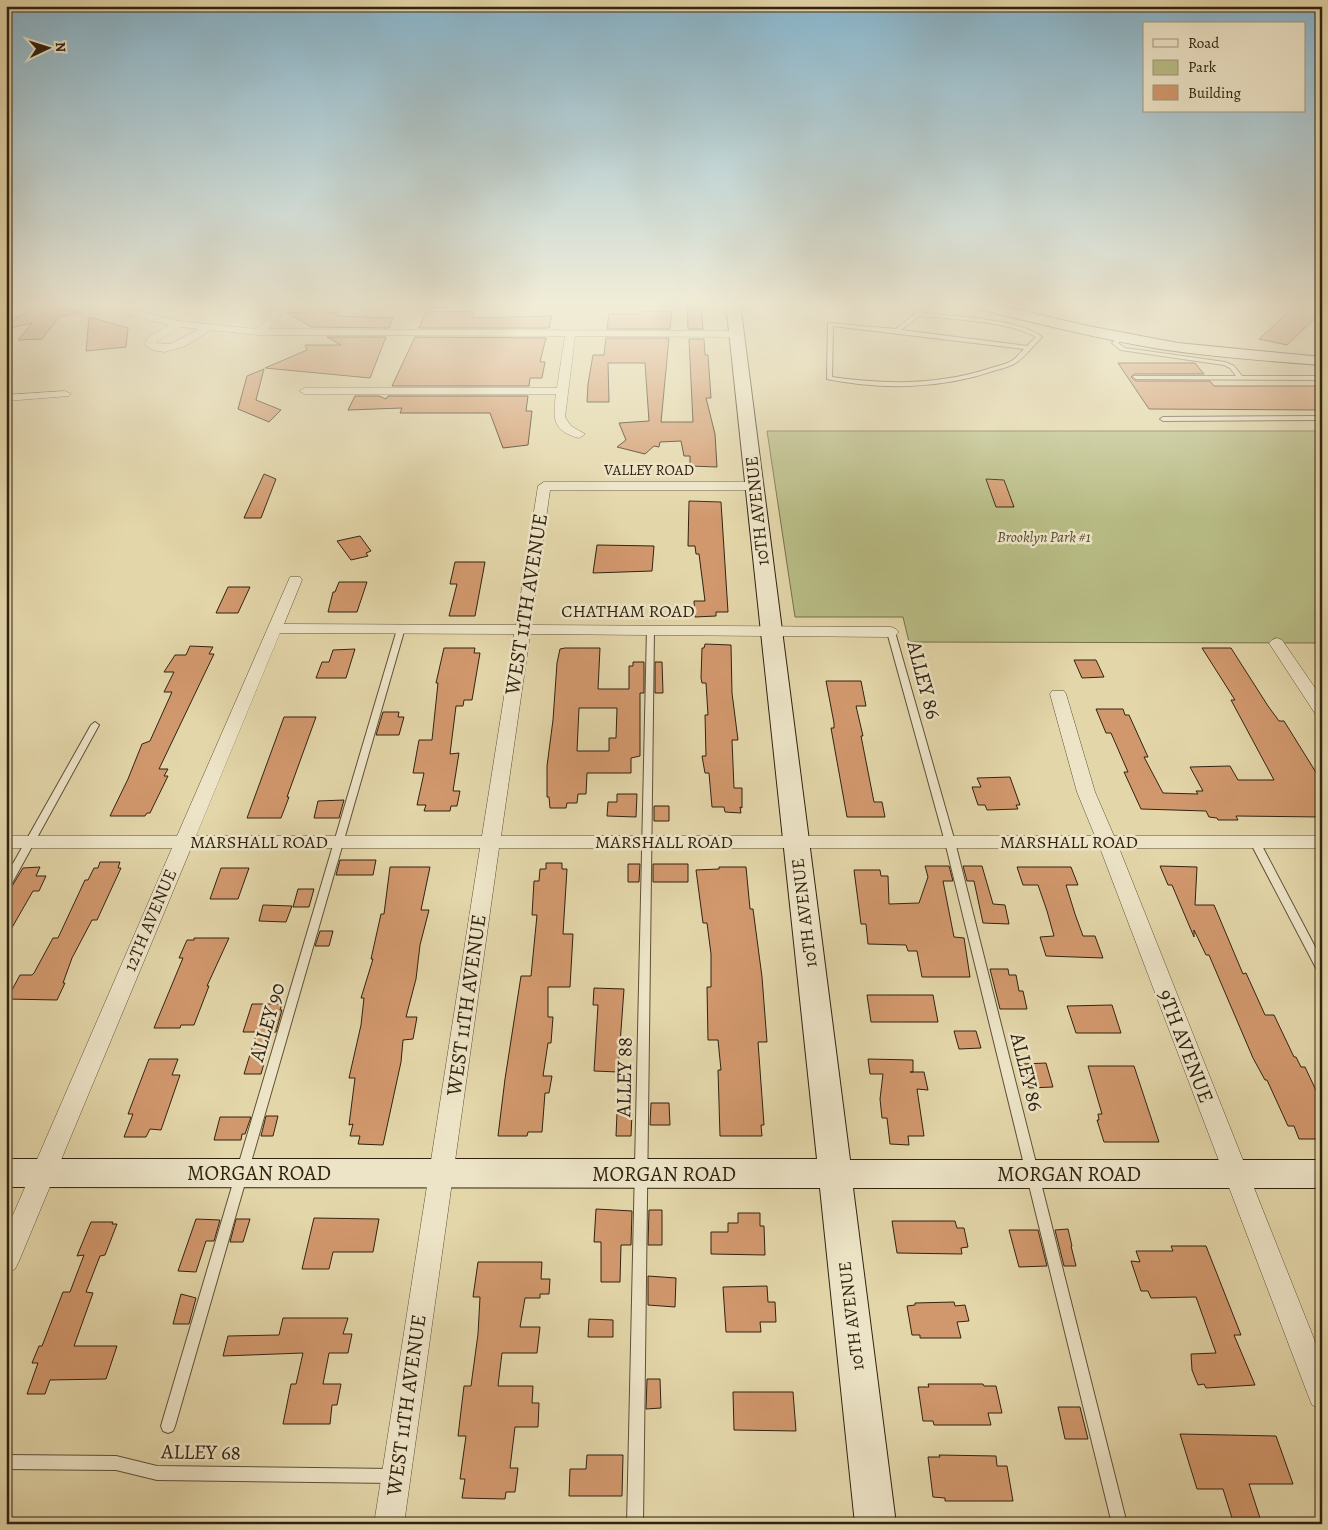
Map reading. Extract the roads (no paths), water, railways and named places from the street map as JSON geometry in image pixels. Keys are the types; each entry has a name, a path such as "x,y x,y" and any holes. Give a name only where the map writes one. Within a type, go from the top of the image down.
{"street":[{"path":"564,374 559,417 567,430 579,434"},
{"name":"10TH AVENUE","path":"741,374 876,1524"},
{"path":"304,391 562,391"},
{"path":"6,398 65,394"},
{"name":"VALLEY ROAD","path":"544,486 755,486"},
{"name":"WEST 11TH AVENUE","path":"389,1524 544,486"},
{"name":"12TH AVENUE","path":"6,1260 295,580"},
{"name":"CHATHAM ROAD","path":"274,628 892,632"},
{"path":"1277,643 1322,711"},
{"name":"9TH AVENUE","path":"1058,694 1086,792 1322,1395"},
{"name":"MARSHALL ROAD","path":"6,842 1322,842"},
{"name":"MORGAN ROAD","path":"6,1173 1322,1174"}],"lane":[{"path":"829,374 829,378 860,384 940,382 978,374"},
{"path":"1136,376 1322,378"},
{"path":"1163,419 1322,418"},
{"name":"ALLEY 90","path":"168,1426 401,628"},
{"name":"ALLEY 88","path":"635,1524 650,630"},
{"name":"ALLEY 86","path":"892,632 950,842 1120,1524"},
{"path":"6,885 95,725"},
{"path":"1255,842 1322,970"},
{"name":"ALLEY 68","path":"6,1462 116,1463 157,1473 396,1476"}],"park label":[{"name":"Brooklyn Park #1","path":"1044,537"}]}
